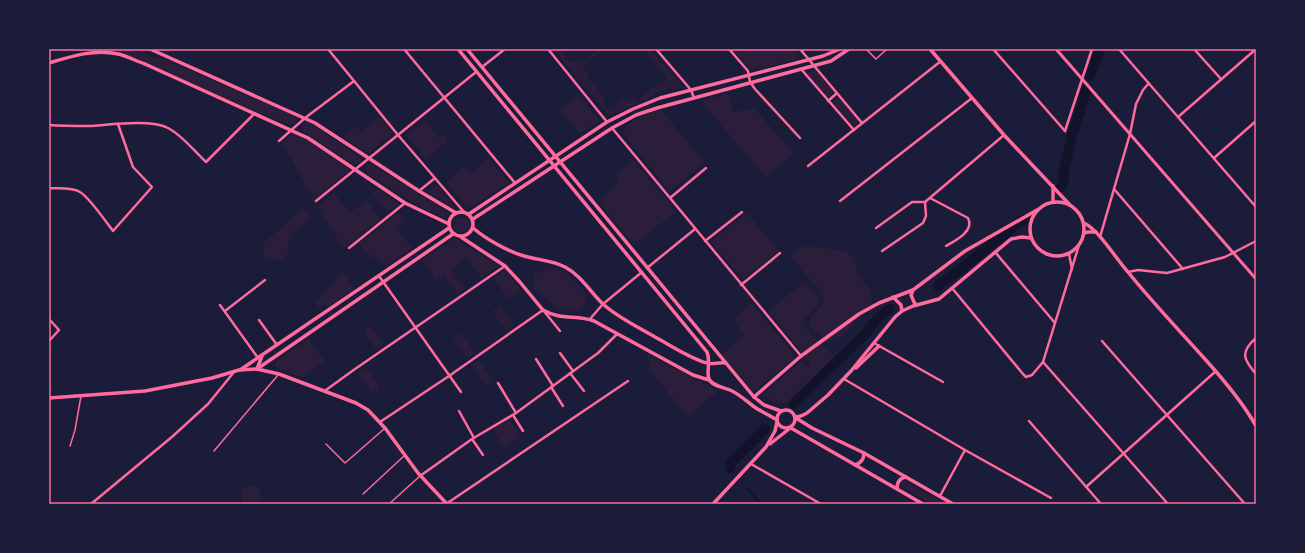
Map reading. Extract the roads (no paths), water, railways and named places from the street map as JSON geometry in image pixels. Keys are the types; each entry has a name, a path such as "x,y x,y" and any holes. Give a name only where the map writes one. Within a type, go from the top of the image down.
{"main road":[{"path":"150,49 305,118 456,213"},
{"path":"458,49 707,352 709,357 709,380"},
{"path":"467,49 754,397 764,405 781,411 791,411 796,418 812,428 864,453 953,504"},
{"path":"469,214 607,122 632,109 678,93 829,54 840,49"},
{"path":"473,219 612,128 647,111 831,61 849,49"},
{"path":"930,49 1004,136 1080,214 1084,223 1084,234 1079,245 1069,254 1055,257 1046,254 1037,248 1031,238 1029,228 1037,210"},
{"path":"120,50 120,55"},
{"path":"49,63 89,51 120,55 145,64 292,129 320,145 405,203 449,226 453,234 461,237 505,266 543,310 561,317 580,317 590,319 693,375 709,380 715,385 725,388 777,421 781,427 786,429 790,428 923,504"},
{"path":"678,93 680,101"},
{"path":"607,122 612,128"},
{"path":"1053,186 1053,202"},
{"path":"754,397 801,356 859,314 879,303 913,290 965,250 1044,205 1053,202 1062,202 1070,205"},
{"path":"49,398 81,394 145,391 212,378 234,372 258,358 379,276 449,226 451,217 456,213 464,212 469,214 473,219 473,228 470,233 461,237"},
{"path":"1084,223 1096,232 1128,272 1216,371 1236,396 1256,426"},
{"path":"473,228 515,253 553,262 565,267 581,278 603,304 623,319 688,355 709,364 725,363"},
{"path":"1084,234 1088,232 1096,232"},
{"path":"257,369 453,234"},
{"path":"796,418 807,413 844,379 895,317 902,311 939,298 1011,239 1022,237 1031,238"},
{"path":"913,290 911,295 916,305"},
{"path":"893,297 901,305 902,311"},
{"path":"851,371 862,363 879,346"},
{"path":"257,369 262,355"},
{"path":"239,370 257,369 279,374 326,390 368,410 385,428 420,476 447,504"},
{"path":"714,504 766,447 776,431 778,415 781,411"},
{"path":"766,447 795,424 796,418"},
{"path":"855,465 862,461 864,453"},
{"path":"897,489 898,482 906,477"}],"street":[{"path":"328,49 398,135 464,212"},
{"path":"404,49 515,183"},
{"path":"482,67 505,49"},
{"path":"656,49 691,90 694,98"},
{"path":"729,49 748,71 750,75 750,82 754,89 800,138"},
{"path":"800,49 862,123"},
{"path":"994,49 1065,131 1092,49"},
{"path":"1056,49 1256,279"},
{"path":"1119,49 1256,207"},
{"path":"1194,49 1221,79"},
{"path":"1178,117 1256,49"},
{"path":"550,50 607,122"},
{"path":"808,166 941,61"},
{"path":"801,69 854,130"},
{"path":"316,201 476,72"},
{"path":"279,141 305,118 354,81"},
{"path":"1100,237 1130,134 1136,104 1149,83"},
{"path":"828,101 837,93"},
{"path":"840,201 972,98"},
{"path":"49,126 150,124 166,127 178,135 206,162 254,113"},
{"path":"1214,158 1256,121"},
{"path":"49,188 72,189 80,191 87,197 113,231 152,187 133,167 118,124"},
{"path":"612,128 801,356"},
{"path":"876,228 912,202 925,202 1004,136"},
{"path":"670,198 706,168"},
{"path":"419,191 435,178"},
{"path":"1114,189 1183,269"},
{"path":"930,198 968,218 970,221 970,224 962,235 946,246"},
{"path":"882,251 923,222 926,216 925,202"},
{"path":"349,248 405,203"},
{"path":"705,241 742,212"},
{"path":"647,268 695,229"},
{"path":"1128,272 1138,270 1167,273 1234,254 1256,241"},
{"path":"952,288 1023,374 1026,376 1032,375 1043,362 1079,245"},
{"path":"741,285 780,252"},
{"path":"994,252 1055,323"},
{"path":"1069,254 1072,270"},
{"path":"326,390 505,266"},
{"path":"590,319 603,304 642,272"},
{"path":"379,276 461,392"},
{"path":"224,311 265,280"},
{"path":"220,305 258,358"},
{"path":"380,422 543,310 560,331"},
{"path":"49,319 59,330 49,341"},
{"path":"259,320 277,344"},
{"path":"420,476 473,438 514,414 552,387 598,353 618,334"},
{"path":"1256,338 1248,345 1245,352 1248,364 1256,374"},
{"path":"1102,341 1245,504"},
{"path":"874,343 943,382"},
{"path":"560,352 584,391"},
{"path":"536,359 563,406"},
{"path":"1043,362 1168,504"},
{"path":"1086,487 1216,371"},
{"path":"91,504 173,436 208,404 234,372"},
{"path":"844,379 965,450 1052,498"},
{"path":"447,504 628,381"},
{"path":"498,383 523,431"},
{"path":"459,411 483,455"},
{"path":"1029,421 1101,504"},
{"path":"940,496 965,450"},
{"path":"751,464 821,504"}],"lane":[{"path":"866,49 876,59 887,49"},
{"path":"214,451 279,374"},
{"path":"70,446 75,430 81,394"},
{"path":"326,444 345,462 385,428"},
{"path":"363,494 404,456"},
{"path":"389,504 420,476"}],"waterway":[{"path":"1090,76 1100,49"},
{"path":"1061,187 1064,181 1063,175 1072,136 1086,91"},
{"path":"938,286 1025,219"},
{"path":"793,404 866,333 879,317 890,309"},
{"path":"730,468 730,464 765,429"},
{"path":"747,488 761,504"}]}
